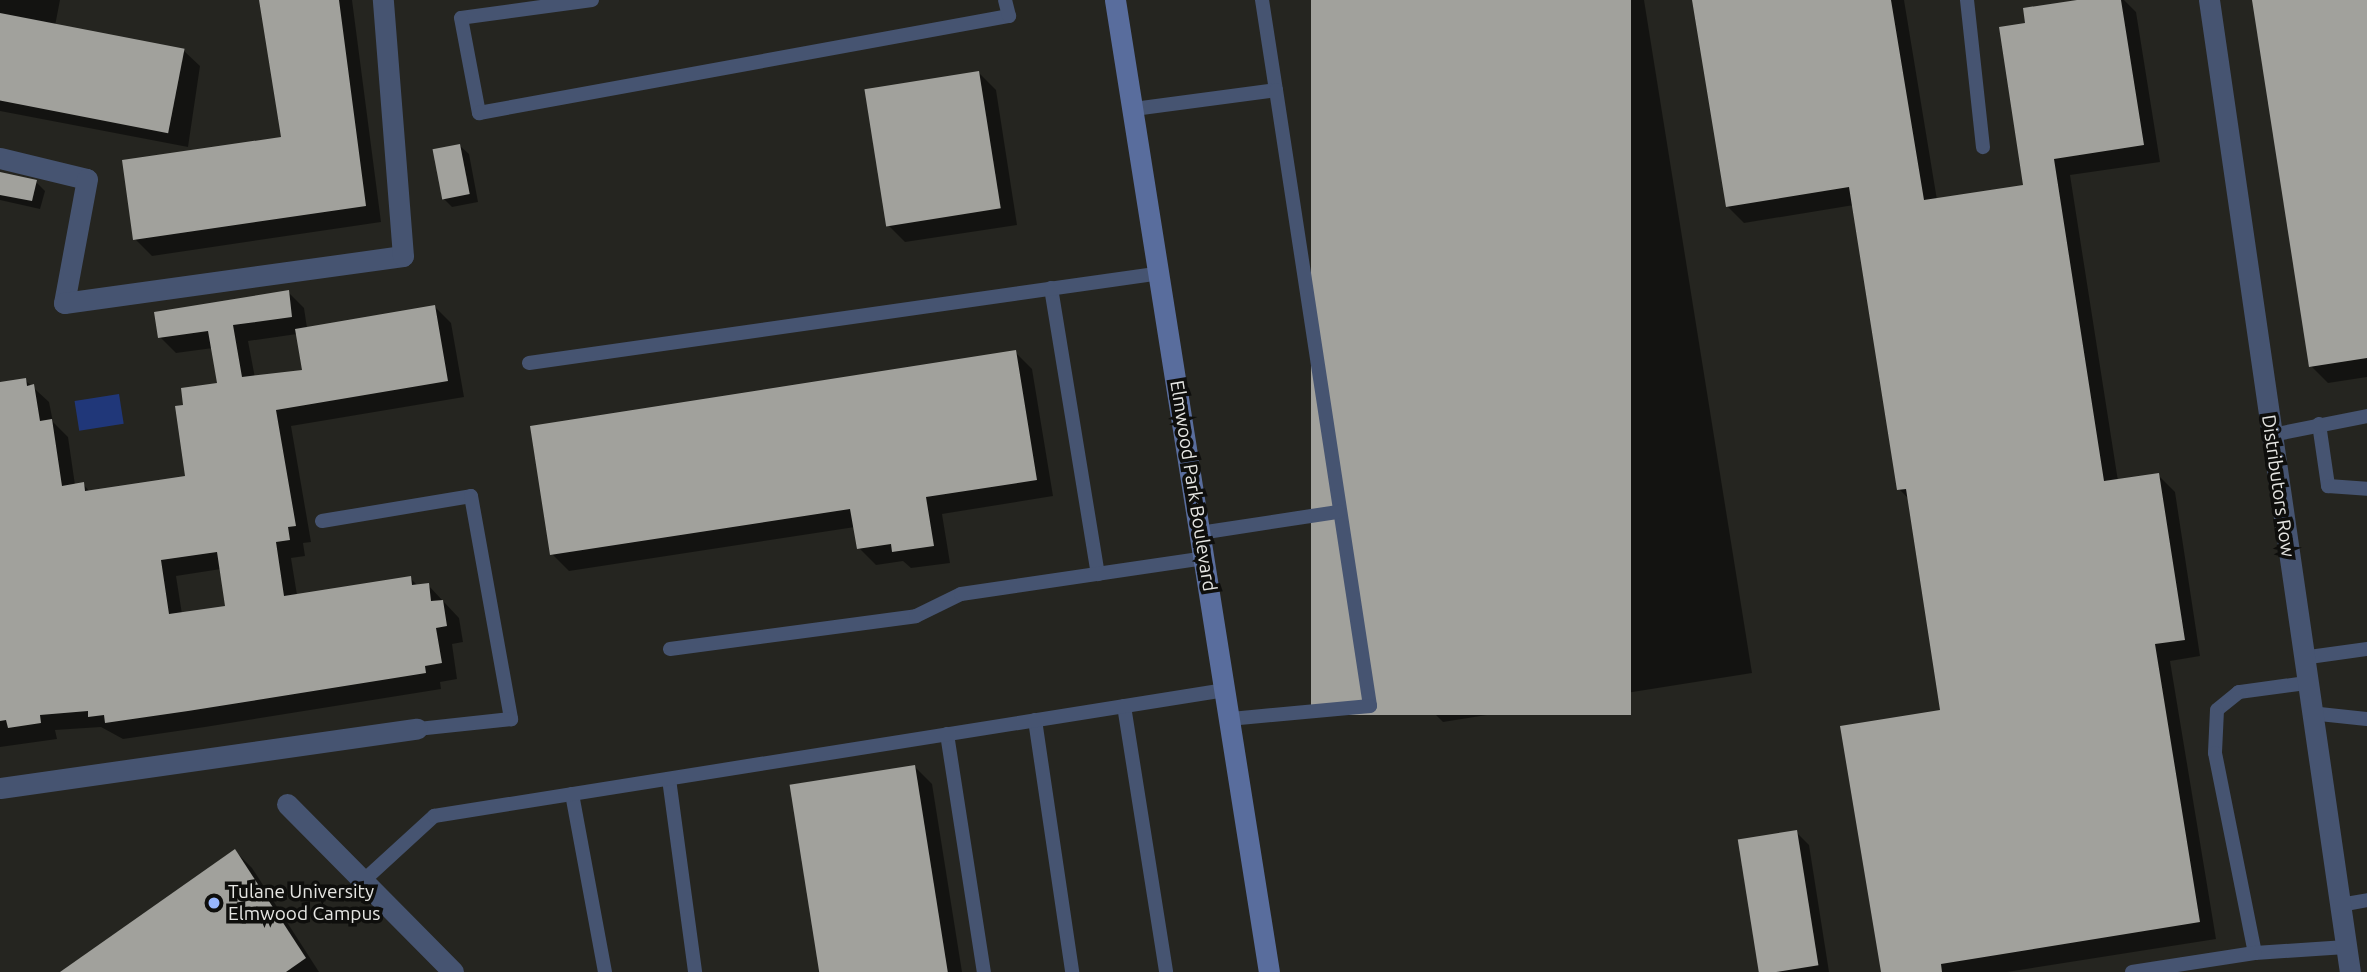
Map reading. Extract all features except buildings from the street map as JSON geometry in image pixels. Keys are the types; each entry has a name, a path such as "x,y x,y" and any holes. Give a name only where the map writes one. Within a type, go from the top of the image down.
{"street":[{"path":"0,158 87,179 64,303 403,256 383,0"},
{"name":"Elmwood Park Boulevard","path":"1115,0 1161,273 1269,972"},
{"name":"Distributors Row","path":"2209,0 2302,658 2350,972"},
{"path":"0,788 417,729"},
{"path":"287,804 453,972"}],"lane":[{"path":"592,0 461,18 479,113 1009,16 1005,0"},
{"path":"1229,719 1370,706 1338,512 1262,0"},
{"path":"1967,0 1983,147"},
{"path":"1134,109 1276,90"},
{"path":"529,363 1161,273"},
{"path":"1051,288 1098,574"},
{"path":"2272,435 2367,416"},
{"path":"2319,424 2328,486 2367,489"},
{"path":"322,521 471,496 511,719 417,729"},
{"path":"1200,533 1338,512"},
{"path":"670,649 916,616 961,594 1204,558"},
{"path":"2302,658 2367,649"},
{"path":"2255,953 2215,753 2217,710 2239,692 2306,683"},
{"path":"362,882 434,816 1225,690"},
{"path":"1124,706 1166,972"},
{"path":"2310,713 2367,719"},
{"path":"1035,720 1072,972"},
{"path":"947,734 984,972"},
{"path":"669,779 695,972"},
{"path":"572,794 605,972"},
{"path":"2340,905 2367,900"},
{"path":"2132,972 2255,953 2346,947"}],"water":[{"path":"119,394 124,424 79,431 75,401"}],"place":[{"name":"Tulane University Elmwood Campus","path":"214,903"}]}
